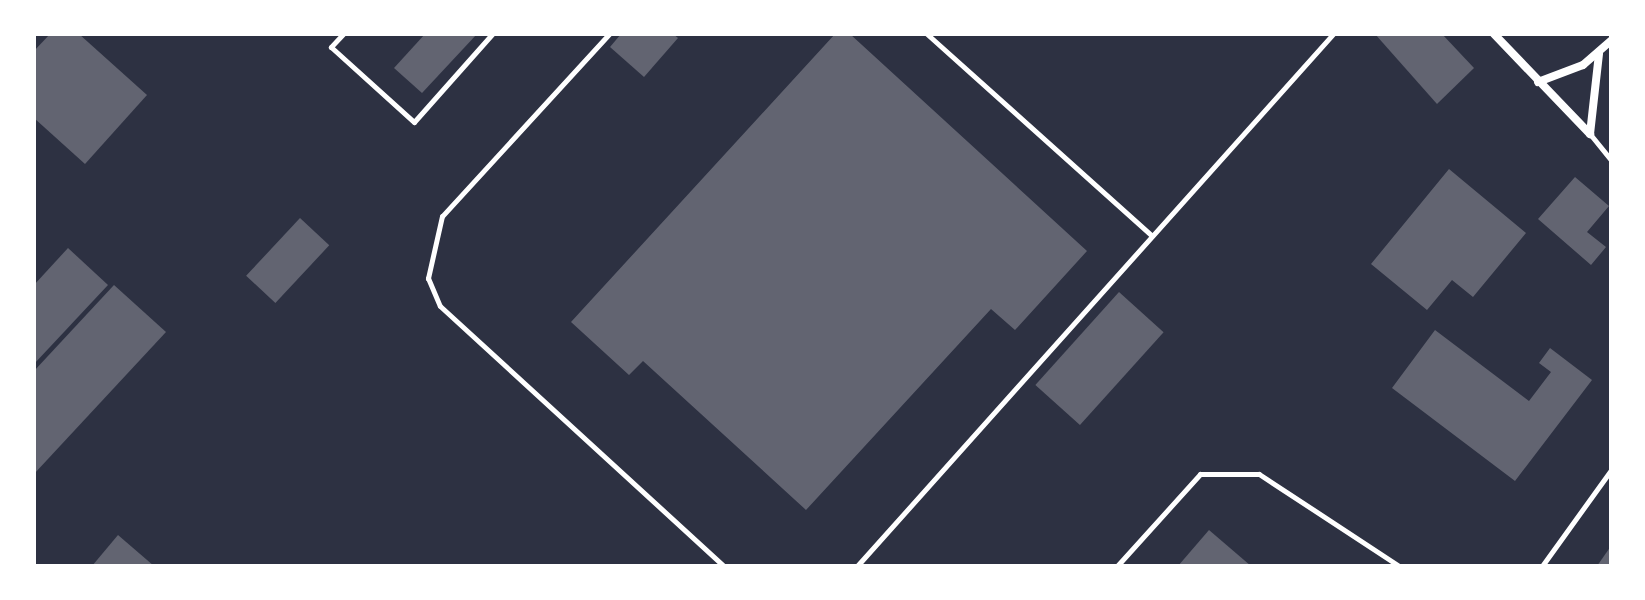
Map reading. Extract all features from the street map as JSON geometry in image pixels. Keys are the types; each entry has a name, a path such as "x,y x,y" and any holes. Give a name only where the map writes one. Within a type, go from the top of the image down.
{"street":[{"path":"1508,34 1497,37 1590,134"},
{"path":"1538,82 1599,54 1611,41"},
{"path":"1590,134 1599,54"}],"lane":[{"path":"343,34 331,47 414,122 492,34"},
{"path":"609,34 442,216 428,278 440,306 724,566"},
{"path":"927,34 1152,236"},
{"path":"857,566 1333,34"},
{"path":"1590,134 1611,160"},
{"path":"1542,566 1611,470"},
{"path":"1117,566 1200,474 1259,474 1399,566"}],"building":[{"path":"50,34 79,34 147,95 85,164 34,118 34,51"},
{"path":"425,34 477,34 422,93 394,68"},
{"path":"621,34 673,34 678,38 644,77 610,47"},
{"path":"835,34 850,34 1087,251 1015,330 991,309 806,510 643,361 629,375 571,322"},
{"path":"1375,34 1442,34 1474,68 1437,104"},
{"path":"1449,169 1526,233 1473,297 1452,280 1427,310 1371,264"},
{"path":"1575,177 1609,206 1587,232 1606,247 1591,265 1538,219"},
{"path":"300,218 329,245 275,303 246,276"},
{"path":"68,248 108,285 34,364 34,285"},
{"path":"114,285 166,332 34,474 34,371"},
{"path":"1119,292 1164,332 1080,425 1035,385"},
{"path":"1435,330 1529,401 1551,372 1539,363 1550,348 1592,380 1515,481 1392,388"},
{"path":"1209,530 1251,566 1178,566"},
{"path":"118,535 154,566 92,566"},
{"path":"1611,546 1611,566 1597,566"}]}
